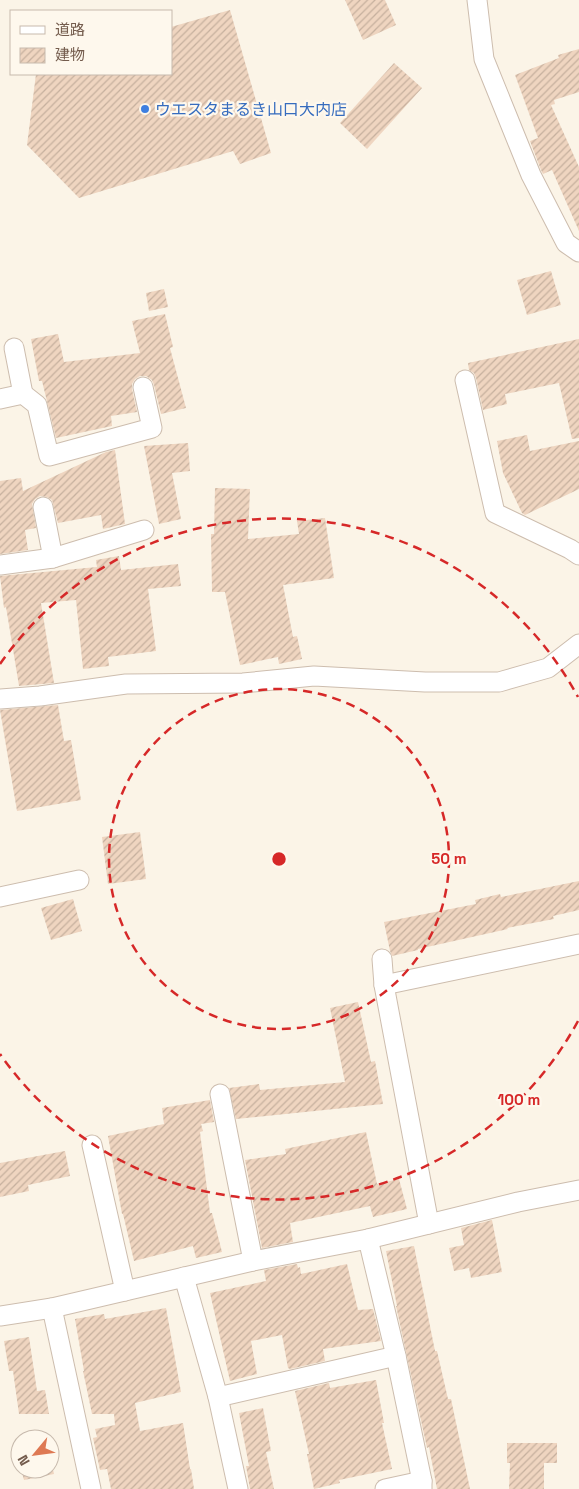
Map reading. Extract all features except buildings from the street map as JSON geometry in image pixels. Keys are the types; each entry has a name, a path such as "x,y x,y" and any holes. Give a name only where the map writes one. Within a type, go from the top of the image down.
{"street":[{"path":"477,0 484,59 531,175 566,243 579,252"},
{"path":"14,348 22,394 37,405 49,456 152,428 143,387"},
{"path":"465,380 495,513 579,555"},
{"path":"0,399 22,394"},
{"path":"43,507 53,558"},
{"path":"0,565 53,558 144,530"},
{"path":"0,699 40,696 126,684 243,683 314,676 425,682 500,682 548,668 579,644"},
{"path":"0,897 79,880"},
{"path":"384,985 579,944"},
{"path":"382,959 384,985 429,1224"},
{"path":"220,1094 253,1261"},
{"path":"92,1145 125,1291"},
{"path":"0,1316 52,1308 253,1261 368,1239 518,1202 579,1190"},
{"path":"368,1239 396,1356 422,1485 385,1489"},
{"path":"184,1277 218,1397 238,1489"},
{"path":"52,1308 91,1489"},
{"path":"218,1397 396,1356"}],"place":[{"name":"ウエスタまるき山口大内店","path":"145,109"}]}
